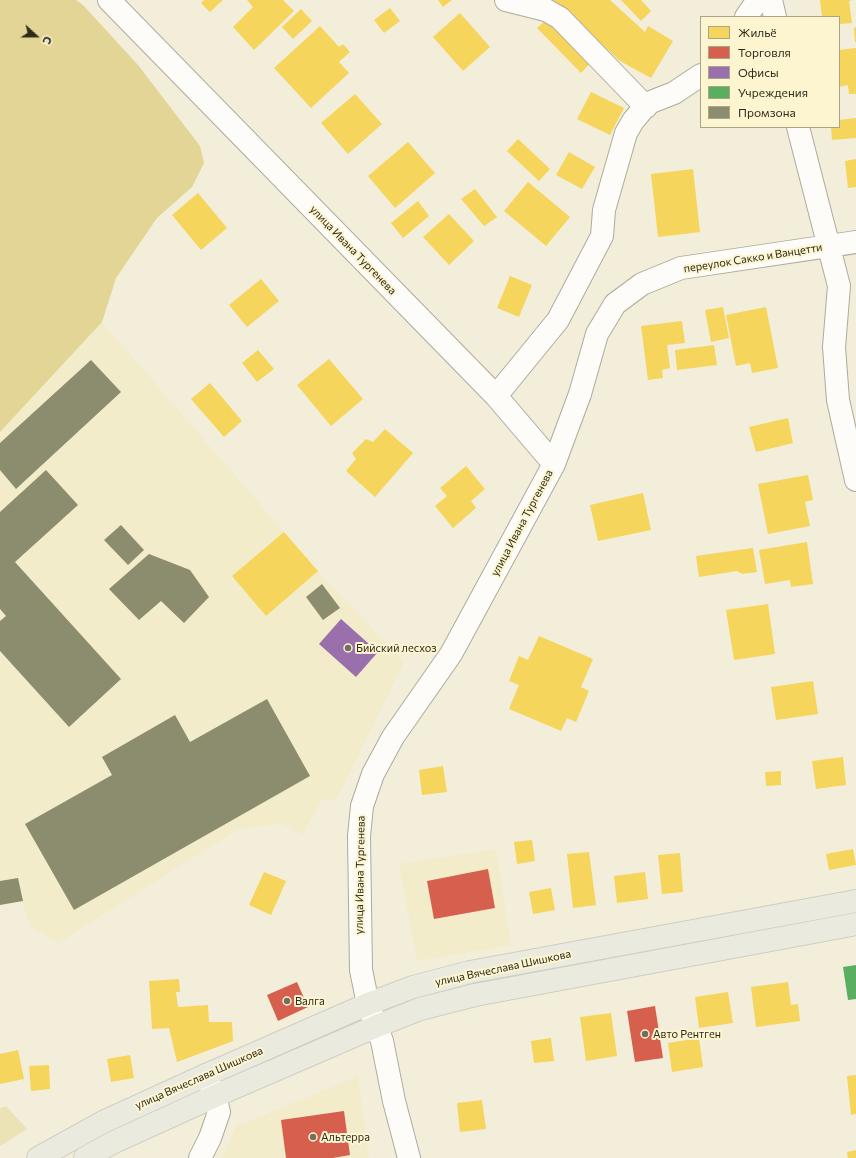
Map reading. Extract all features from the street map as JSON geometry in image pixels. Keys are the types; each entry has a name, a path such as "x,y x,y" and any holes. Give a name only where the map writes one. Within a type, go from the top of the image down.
{"main road":[{"name":"улица Вячеслава Шишкова","path":"38,1158 104,1122 206,1075 368,1004 413,988 470,972 856,901"},
{"name":"улица Вячеслава Шишкова","path":"85,1158 114,1142 215,1096 376,1026 420,1010 475,995 856,924"}],"street":[{"name":"улица Ивана Тургенева","path":"109,0 496,396 554,464 451,654 392,737 373,774 362,806 359,836 359,931 361,970 368,1004 382,1041 394,1101 409,1158"},
{"path":"506,0 546,10 560,18 646,107"},
{"path":"747,16 758,0"},
{"path":"771,0 774,16"},
{"path":"496,396 558,320 602,236 604,210 626,133 633,121 646,107 674,93 700,76"},
{"path":"793,131 839,286 834,348 838,400 856,480"},
{"name":"переулок Сакко и Ванцетти","path":"554,464 580,394 597,334 615,304 642,284 681,268 856,242"},
{"path":"200,1158 210,1138 219,1112 215,1096 206,1075"}],"shaded area":[{"path":"0,0 76,0 83,5 138,65 200,146 204,163 192,187 157,218 116,278 102,322 0,432"},
{"name":"Бийский лесхоз","path":"102,322 318,571 404,662 337,799 321,801 303,835 281,823 237,830 58,943 31,927 22,901 0,905 0,432"},
{"path":"496,849 511,945 417,961 399,864"},
{"path":"358,1076 369,1158 222,1158 235,1127"},
{"path":"6,1106 27,1129 0,1146 0,1108"}],"building: Жильё":[{"path":"204,0 223,0 210,12 201,3"},
{"path":"247,0 283,0 294,11 254,50 233,27 253,7"},
{"path":"438,0 452,0 443,7"},
{"path":"553,0 610,0 645,32 648,26 673,41 651,78 620,61"},
{"path":"621,0 641,0 651,11 641,21"},
{"path":"820,0 852,0 849,1 852,23 840,24 840,16 822,16"},
{"path":"390,8 400,21 384,33 374,20"},
{"path":"301,9 312,21 293,39 282,27"},
{"path":"460,13 490,47 463,71 433,37"},
{"path":"548,18 591,62 581,73 537,28"},
{"path":"320,26 339,47 343,44 350,52 339,62 349,73 311,108 274,68"},
{"path":"856,27 856,42 855,42 854,28"},
{"path":"856,48 856,94 849,94 848,85 840,87 840,50"},
{"path":"591,92 624,108 610,135 577,119"},
{"path":"355,94 382,124 348,154 321,123"},
{"path":"856,118 856,138 832,140 831,128 840,128 840,120"},
{"path":"518,139 550,169 539,181 507,151"},
{"path":"408,142 435,173 395,208 368,176"},
{"path":"569,152 595,167 582,189 556,175"},
{"path":"856,159 856,187 848,188 845,161"},
{"path":"693,169 700,232 658,237 651,174"},
{"path":"528,182 570,217 546,246 504,211"},
{"path":"475,189 497,217 484,226 461,199"},
{"path":"198,193 227,228 201,250 172,215"},
{"path":"418,201 429,216 403,238 391,223"},
{"path":"449,214 474,241 449,265 423,237"},
{"path":"510,276 532,285 519,317 497,308"},
{"path":"261,279 279,301 247,327 229,305"},
{"path":"723,307 729,338 711,342 705,310"},
{"path":"766,307 778,368 752,373 750,363 736,366 726,315"},
{"path":"682,321 685,343 667,345 670,368 662,370 663,378 648,380 641,326"},
{"path":"714,345 717,365 677,370 675,350"},
{"path":"258,350 274,369 257,382 242,363"},
{"path":"329,359 363,399 331,426 297,385"},
{"path":"210,383 242,421 224,437 191,399"},
{"path":"788,418 793,443 756,452 749,427"},
{"path":"385,429 413,453 375,497 346,471 356,459 352,453 366,439 373,442"},
{"path":"466,466 485,489 471,501 476,508 453,528 435,506 447,496 440,488"},
{"path":"808,475 813,500 805,502 810,526 768,534 758,484"},
{"path":"643,493 651,530 598,541 590,505"},
{"path":"284,532 318,571 266,616 232,576"},
{"path":"807,542 813,584 791,587 790,580 765,584 759,550"},
{"path":"753,548 757,572 742,574 737,571 699,577 696,556"},
{"path":"768,604 775,654 734,660 726,610"},
{"path":"539,636 593,659 581,687 589,691 576,722 567,718 561,731 509,709 519,685 509,681 519,656 528,660"},
{"path":"813,681 818,714 776,720 771,687"},
{"path":"843,757 846,785 816,789 812,761"},
{"path":"443,766 447,792 422,795 419,770"},
{"path":"781,771 781,785 766,786 765,772"},
{"path":"532,840 535,861 517,864 514,842"},
{"path":"853,849 856,865 829,870 826,854"},
{"path":"589,852 596,905 573,908 567,854"},
{"path":"680,853 683,892 662,894 658,855"},
{"path":"264,872 286,881 271,915 249,905"},
{"path":"645,872 648,899 617,903 614,876"},
{"path":"551,888 555,910 533,914 529,892"},
{"path":"179,979 180,992 176,992 178,1007 208,1005 209,1022 232,1022 233,1041 177,1062 169,1028 152,1029 149,981"},
{"path":"788,982 791,1005 798,1004 800,1021 756,1027 751,987"},
{"path":"728,992 733,1023 699,1028 695,997"},
{"path":"611,1013 617,1056 586,1061 580,1017"},
{"path":"551,1038 554,1061 534,1063 531,1041"},
{"path":"699,1038 703,1067 672,1072 668,1043"},
{"path":"18,1050 24,1079 0,1084 0,1054"},
{"path":"130,1055 134,1078 111,1082 107,1059"},
{"path":"49,1065 50,1089 31,1091 29,1066"},
{"path":"856,1075 856,1114 851,1115 847,1076"},
{"path":"482,1100 486,1129 460,1132 457,1103"},
{"path":"856,1150 856,1158 848,1158 847,1152"}],"building: Торговля":[{"path":"488,869 495,908 434,919 427,881"},
{"name":"Валга","path":"297,982 308,1007 278,1021 267,995"},
{"name":"Авто Рентген","path":"655,1006 663,1058 635,1062 627,1011"},
{"path":"344,1111 350,1155 333,1158 286,1158 281,1120"}],"building: Офисы":[{"name":"Бийский лесхоз","path":"341,619 378,652 356,677 319,644"}],"building: Учреждения":[{"path":"856,965 856,999 848,1000 843,967"}],"building: Промзона":[{"path":"91,360 121,392 16,489 0,470 0,443"},
{"path":"46,470 78,505 15,562 121,679 69,727 0,651 0,621 6,616 0,609 0,512"},
{"path":"121,525 144,550 128,565 104,540"},
{"path":"149,554 190,570 209,597 184,623 161,601 139,620 109,589"},
{"path":"322,584 340,608 323,620 306,597"},
{"path":"267,699 310,776 74,910 25,824 112,775 102,757 175,715 190,742"},
{"path":"18,878 23,901 0,905 0,881"}],"place":[{"name":"Бийский лесхоз","path":"348,648"},
{"name":"Валга","path":"287,1001"},
{"name":"Авто Рентген","path":"645,1034"},
{"name":"Альтерра","path":"313,1137"}]}
